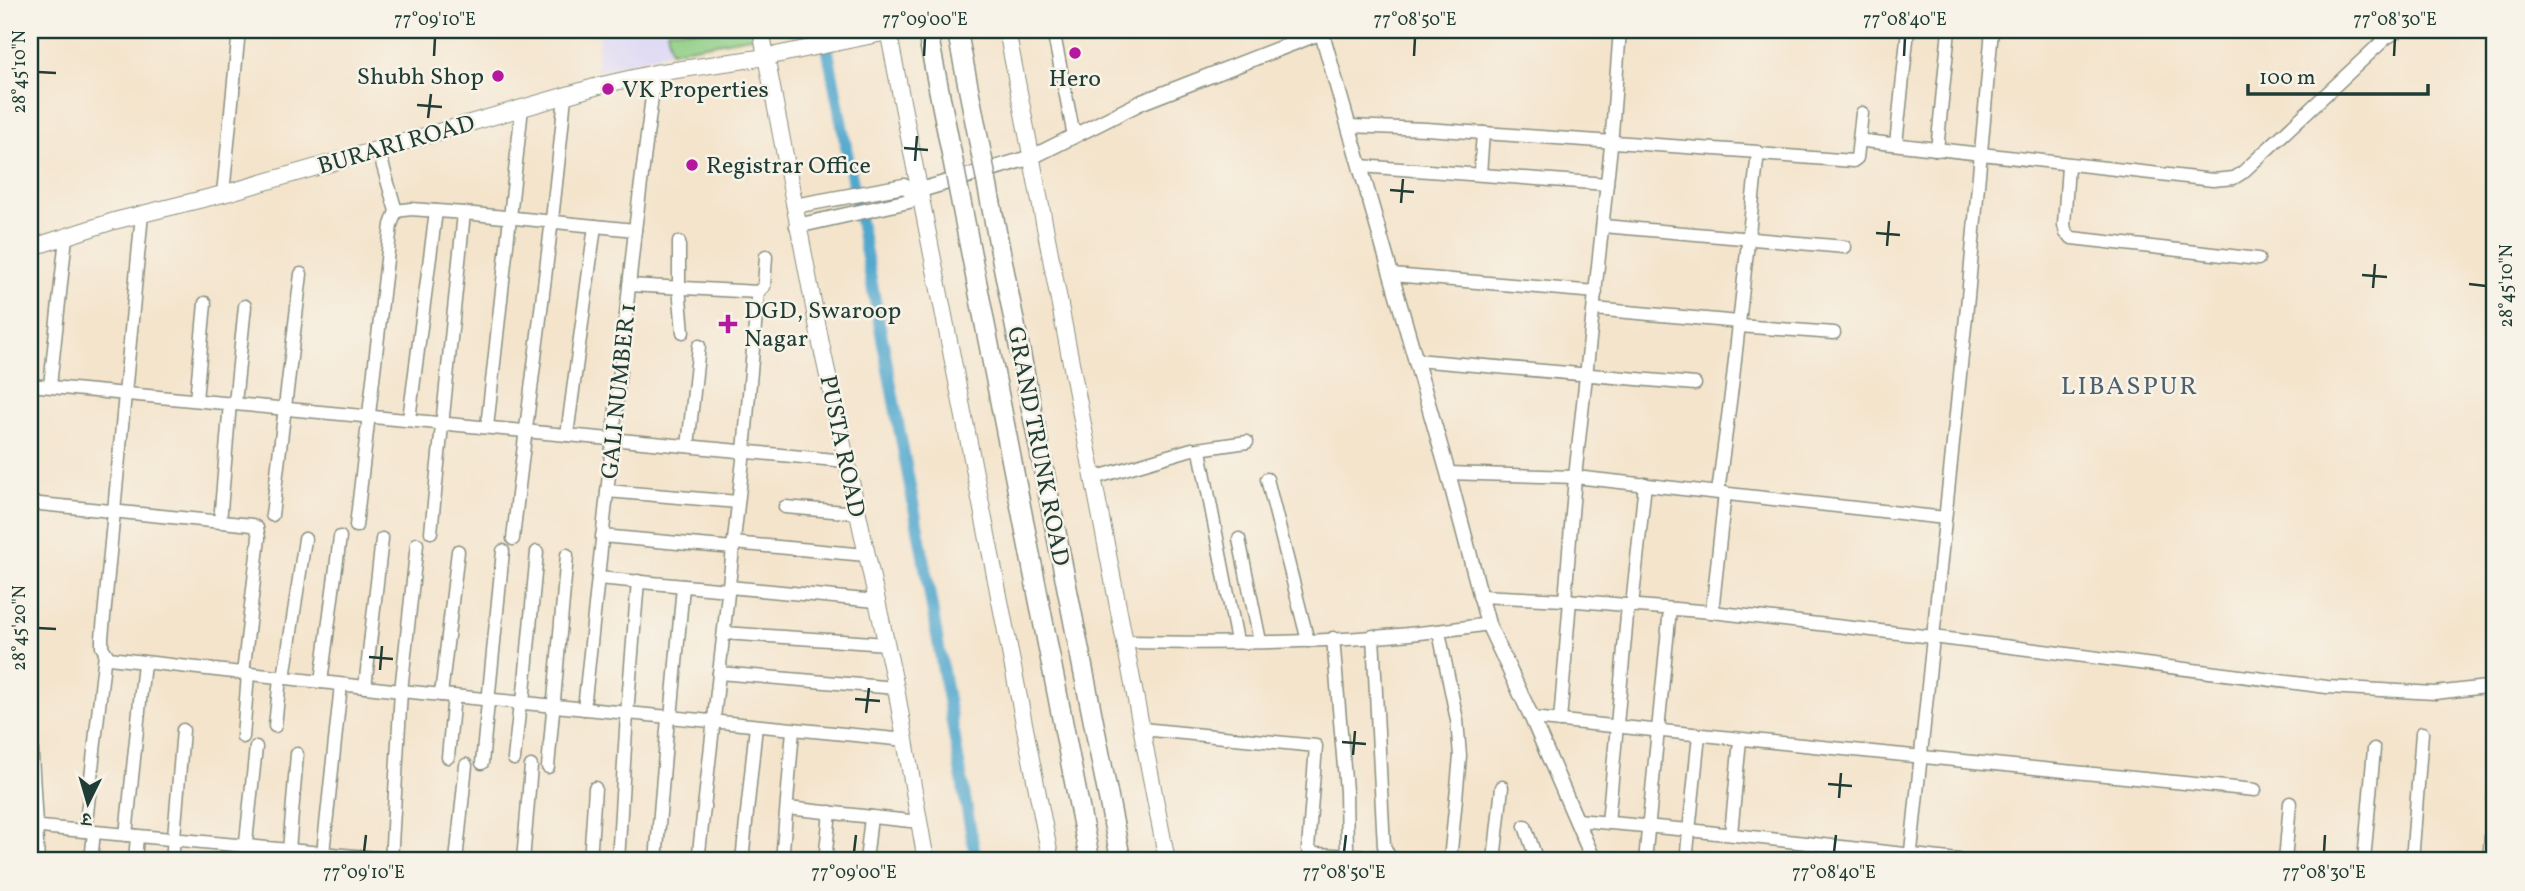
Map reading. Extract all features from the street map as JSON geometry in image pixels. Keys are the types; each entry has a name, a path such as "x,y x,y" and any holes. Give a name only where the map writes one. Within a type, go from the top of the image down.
{"highway":[{"name":"GRAND TRUNK ROAD","path":"927,30 1090,861"},
{"name":"GRAND TRUNK ROAD","path":"957,30 1121,861"}],"main road":[{"name":"PUSTA ROAD","path":"761,30 797,226 896,688 926,861"},
{"path":"1007,30 1167,861"},
{"name":"BURARI ROAD","path":"30,248 565,95 655,73 766,58 888,31"},
{"path":"888,31 917,192 1051,861"}],"street":[{"path":"223,194 239,30"},
{"path":"1053,30 1074,136"},
{"path":"797,226 909,201 917,192 1032,158 1142,102 1323,30 1488,624 1594,861"},
{"path":"1560,721 1574,477 1603,226 1620,30"},
{"path":"1896,144 1908,30"},
{"path":"1937,150 1949,30"},
{"path":"1910,858 1992,30"},
{"path":"1866,141 2068,166 2213,180 2234,178 2386,38 2400,30"},
{"name":"GALI NUMBER 1","path":"584,709 635,230 655,73"},
{"path":"513,540 554,221 565,95"},
{"path":"487,427 522,108"},
{"path":"1349,126 1611,141 1853,161 1857,158 1862,113"},
{"path":"1480,174 1483,133"},
{"path":"356,526 391,225 396,211 378,149"},
{"path":"1712,612 1721,492 1759,154"},
{"path":"1360,166 1607,184"},
{"path":"2068,166 2064,225 2066,233 2072,238 2258,259"},
{"path":"794,206 904,186 917,192"},
{"path":"396,211 411,209 464,213 635,230"},
{"path":"409,419 436,211"},
{"path":"431,532 464,213"},
{"path":"92,861 90,831 105,653 102,638 142,214"},
{"path":"567,435 595,226"},
{"path":"1603,226 1845,247"},
{"path":"50,386 65,237"},
{"path":"679,242 683,332"},
{"path":"698,861 744,451 758,292 764,286 766,256"},
{"path":"272,515 301,274"},
{"path":"1392,275 1596,292"},
{"path":"629,285 758,292"},
{"path":"196,400 205,303"},
{"path":"220,522 245,306"},
{"path":"1594,309 1834,333"},
{"path":"688,446 699,346"},
{"path":"1416,360 1695,384"},
{"path":"30,384 846,461"},
{"path":"1094,478 1198,449 1247,442"},
{"path":"1198,449 1202,454 1237,642"},
{"path":"1448,473 1574,477 1945,518"},
{"path":"1267,479 1308,641"},
{"path":"1608,823 1645,484"},
{"path":"607,491 738,502"},
{"path":"30,503 251,525 259,532 243,737"},
{"path":"785,508 857,513"},
{"path":"602,536 866,555"},
{"path":"321,682 340,537"},
{"path":"275,726 305,539"},
{"path":"365,687 382,539"},
{"path":"1240,539 1260,641"},
{"path":"391,860 401,691 417,544"},
{"path":"448,757 448,696 458,551"},
{"path":"482,763 503,551"},
{"path":"514,759 537,552"},
{"path":"548,767 567,555"},
{"path":"598,578 876,601"},
{"path":"618,861 638,581"},
{"path":"656,861 683,586"},
{"path":"1479,596 1568,600 1712,612 2327,687 2435,694 2495,686"},
{"path":"1645,861 1670,609"},
{"path":"1126,642 1308,641 1439,632 1488,624"},
{"path":"1439,632 1457,720 1460,756 1450,861"},
{"path":"724,633 887,644"},
{"path":"1373,636 1384,845 1390,858"},
{"path":"1334,638 1349,855"},
{"path":"105,653 114,660 341,685 906,740"},
{"path":"135,861 132,835 144,663"},
{"path":"719,673 896,688"},
{"path":"325,856 341,685"},
{"path":"1532,718 2255,790"},
{"path":"742,861 756,726"},
{"path":"1142,729 1316,746 1308,849 1315,854 1411,861"},
{"path":"172,861 183,730"},
{"path":"782,861 793,730"},
{"path":"2412,861 2422,733"},
{"path":"1686,861 1699,735"},
{"path":"30,738 32,826 37,861"},
{"path":"1731,834 1740,740"},
{"path":"244,861 256,747"},
{"path":"2364,861 2374,749"},
{"path":"283,853 297,754"},
{"path":"456,861 466,765"},
{"path":"523,861 531,766"},
{"path":"2489,861 2495,786"},
{"path":"1494,861 1502,787"},
{"path":"590,861 595,788"},
{"path":"2285,861 2290,803"},
{"path":"787,808 920,822"},
{"path":"825,861 830,812"},
{"path":"866,861 872,817"},
{"path":"1577,820 1731,834 1910,858 1967,861"},
{"path":"32,826 246,846 283,853 409,861"},
{"path":"1525,826 1537,861"}],"shaded area":[{"path":"600,30 667,30 671,51 596,72"}],"green space":[{"path":"667,30 754,30 756,36 671,51"}],"waterway":[{"path":"824,30 922,550 976,861"}],"place":[{"name":"Hero","path":"1075,53"},
{"name":"Shubh Shop","path":"498,76"},
{"name":"VK Properties","path":"608,89"},
{"name":"Registrar Office","path":"692,165"},
{"name":"DGD, Swaroop Nagar","path":"728,324"}],"district":[{"name":"LIBASPUR","path":"2130,385"}]}
